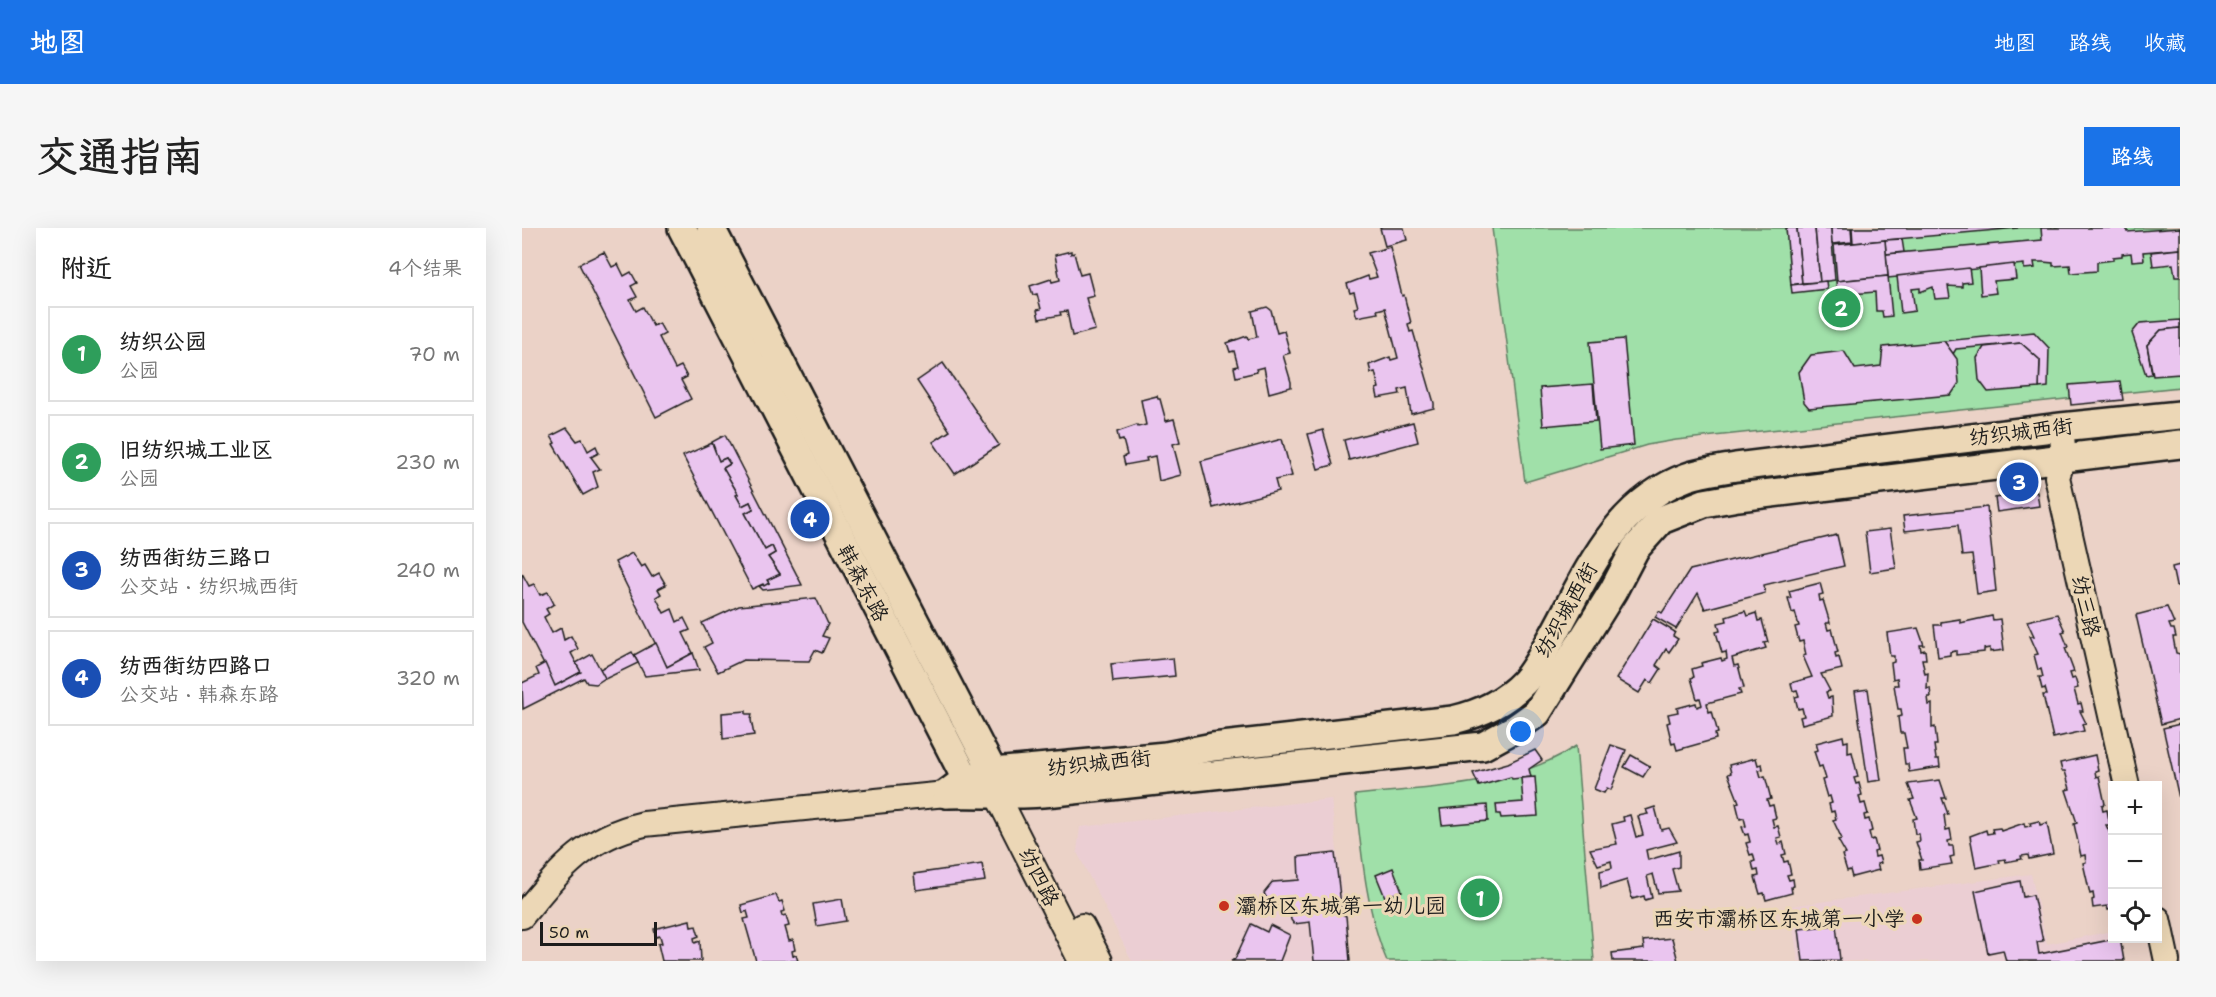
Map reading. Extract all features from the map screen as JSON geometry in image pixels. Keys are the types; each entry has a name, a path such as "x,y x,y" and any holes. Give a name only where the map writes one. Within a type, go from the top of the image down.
{"main road":[{"name":"韩森东路","path":"682,228 956,787"},
{"name":"韩森东路","path":"711,228 877,553 1001,787"},
{"name":"纺织城西街","path":"1001,787 1213,747 1469,716 1506,698 1525,681 1601,546 1630,515 1665,487 1688,477 1719,470 2061,427 2180,415"},
{"name":"纺织城西街","path":"956,787 1001,787 1483,746 1516,728 1537,713 1562,677 1635,549 1661,520 1715,501 2180,444"}],"street":[{"name":"纺三路","path":"2061,427 2064,458 2057,477 2126,781"},
{"name":"纺织城西街","path":"522,916 548,885 584,849 616,830 644,824 956,787"},
{"name":"纺四路","path":"1001,787 1082,961"},
{"name":"纺四路","path":"1001,787 1100,961"},
{"path":"2162,940 2167,961"}],"shaded area":[{"name":"灞桥区东城第一幼儿园","path":"1331,799 1350,961 1132,961 1077,852 1080,827"},
{"name":"西安市灞桥区东城第一小学","path":"2031,874 2047,944 2108,932 2108,943 2119,943 2123,961 1798,961 1790,906"}],"green space":[{"path":"1492,228 2180,228 2180,387 1676,440 1647,445 1525,482"},
{"path":"1576,746 1594,961 1387,961 1369,901 1355,795 1440,787 1497,778 1551,760"}],"building":[{"path":"1380,228 1404,228 1407,240 1385,246"},
{"path":"1786,228 1797,228 1802,283 1791,285"},
{"path":"1797,228 1815,228 1820,282 1802,283"},
{"path":"1815,228 1831,228 1835,280 1820,282"},
{"path":"1831,228 1851,228 1852,242 1832,244"},
{"path":"1852,228 2018,228 1853,243"},
{"path":"2041,228 2127,228 2127,232 2180,228 2180,249 2143,252 2144,260 2132,261 2131,253 2122,254 2122,256 2113,257 2113,260 2097,262 2097,271 2071,273 2070,265 2053,266 2053,263 2034,262 2035,268 2024,269 2024,264 1888,278 1886,254 2042,240"},
{"path":"1902,239 1904,252 1886,254 1885,240"},
{"path":"1885,240 1888,276 1837,281 1834,245"},
{"path":"1390,247 1411,323 1408,324 1410,332 1413,331 1434,403 1434,408 1411,414 1407,388 1399,390 1400,394 1378,398 1376,389 1379,388 1375,372 1371,373 1369,365 1390,357 1391,360 1398,358 1385,308 1377,310 1378,313 1357,317 1354,308 1358,307 1354,292 1350,293 1347,284 1368,276 1369,279 1377,277 1368,253"},
{"path":"2180,249 2180,277 2175,277 2173,264 2153,266 2151,252"},
{"path":"1071,251 1071,254 1074,253 1080,275 1088,273 1094,296 1086,298 1095,330 1072,336 1067,311 1060,312 1061,315 1039,319 1037,310 1041,309 1037,294 1033,295 1030,286 1051,279 1052,282 1060,280 1055,255"},
{"path":"604,252 612,267 618,264 624,276 631,272 637,283 631,286 637,297 630,300 636,311 643,307 653,326 659,323 665,334 659,337 675,369 681,366 687,377 681,380 691,399 656,417 579,264"},
{"path":"2014,264 2016,279 1994,281 1996,293 1981,295 1979,268"},
{"path":"1969,268 1971,282 1962,283 1962,287 1948,286 1950,298 1935,299 1933,287 1920,292 1920,288 1912,289 1915,311 1901,313 1897,276"},
{"path":"1888,276 1892,316 1883,317 1882,311 1876,311 1875,292 1852,294 1853,307 1838,308 1836,281"},
{"path":"1826,281 1827,289 1792,293 1791,285"},
{"path":"1267,307 1271,310 1277,333 1284,331 1290,353 1283,355 1291,382 1291,387 1269,393 1264,367 1256,369 1257,372 1236,377 1234,367 1238,366 1234,351 1230,352 1227,343 1247,336 1248,339 1257,337 1252,311"},
{"path":"2180,320 2180,328 2161,330 2147,345 2152,374 2146,375 2132,333 2140,323"},
{"path":"2180,328 2180,374 2153,376 2147,345 2161,330"},
{"path":"2034,332 2049,348 2048,387 2039,388 2040,360 2021,343 1956,349 1953,354 1944,341"},
{"path":"1624,339 1634,445 1600,449 1590,342"},
{"path":"1944,341 1957,359 1959,383 1951,395 1809,408 1804,402 1799,372 1811,355 1844,351 1855,369 1881,366 1883,347"},
{"path":"2021,343 2040,360 2039,388 1988,392 1979,380 1977,358 1984,347"},
{"path":"943,363 999,445 955,474 933,442 950,431 917,381"},
{"path":"2120,381 2123,400 2071,405 2069,385"},
{"path":"1593,384 1596,421 1543,426 1540,388"},
{"path":"1157,396 1160,399 1166,421 1174,419 1180,442 1173,444 1181,475 1159,481 1155,456 1146,458 1147,461 1125,465 1123,457 1127,455 1123,440 1119,441 1117,432 1137,425 1138,427 1146,425 1141,400"},
{"path":"1413,422 1418,442 1349,460 1344,440"},
{"path":"567,428 577,441 582,439 588,451 596,446 599,453 591,457 600,469 593,472 598,487 583,495 553,444 555,443 551,436"},
{"path":"1323,430 1333,465 1318,469 1308,434"},
{"path":"725,435 802,585 763,590 759,586 769,583 767,580 780,574 768,557 775,553 772,546 765,550 745,513 753,509 750,502 742,506 723,468 730,464 726,458 719,461 713,451 715,450 712,442"},
{"path":"1282,439 1292,476 1275,480 1278,491 1213,508 1201,461"},
{"path":"712,443 719,461 726,458 730,464 723,468 742,506 750,502 753,509 745,513 765,550 772,546 775,553 768,557 780,574 767,580 769,583 764,586 763,584 752,589 683,456"},
{"path":"2037,492 2039,506 1997,512 1995,498"},
{"path":"1987,507 1996,591 1977,594 1972,555 1962,556 1958,525 1905,531 1903,516"},
{"path":"1890,529 1896,568 1870,572 1865,532"},
{"path":"1837,535 1844,566 1764,585 1765,593 1705,609 1698,593 1676,629 1655,617 1659,611 1662,613 1690,570"},
{"path":"632,553 641,567 645,565 652,577 659,573 666,585 658,589 661,594 656,597 664,613 672,609 677,622 684,618 690,630 683,633 693,653 667,667 615,562"},
{"path":"2180,565 2180,585 2176,586 2172,567"},
{"path":"522,573 529,586 534,584 540,595 548,592 554,604 546,609 549,614 544,617 552,633 561,628 564,640 571,636 578,649 571,653 581,672 555,686 522,622"},
{"path":"1820,583 1823,594 1819,595 1820,601 1823,600 1830,623 1826,623 1828,630 1832,629 1838,652 1835,653 1836,658 1839,657 1842,669 1821,674 1830,691 1826,692 1828,698 1832,697 1833,716 1802,724 1800,717 1804,716 1802,708 1798,709 1795,697 1799,696 1797,690 1793,691 1791,683 1812,677 1803,656 1806,655 1803,641 1799,642 1795,627 1799,626 1795,612 1792,613 1788,598 1791,598 1789,591"},
{"path":"816,598 828,624 822,636 829,638 822,653 815,650 809,661 743,660 718,672 704,647 712,643 702,623 739,606"},
{"path":"2167,607 2174,623 2169,624 2171,629 2174,629 2176,637 2173,637 2176,653 2180,654 2180,719 2161,724 2136,615"},
{"path":"1745,611 1747,616 1756,613 1758,621 1762,620 1768,642 1764,643 1766,648 1732,658 1734,666 1738,665 1744,688 1739,689 1741,694 1707,703 1709,712 1712,711 1718,733 1715,734 1716,739 1677,750 1675,743 1672,744 1667,723 1670,722 1668,714 1678,712 1677,708 1696,703 1697,707 1702,705 1700,698 1697,699 1691,678 1694,677 1692,669 1702,666 1701,663 1721,658 1722,661 1727,659 1726,652 1722,653 1716,632 1720,631 1718,623 1727,621 1726,617"},
{"path":"2057,614 2065,631 2062,632 2068,647 2065,648 2074,672 2070,673 2072,679 2075,678 2078,688 2074,689 2078,704 2081,703 2083,711 2080,711 2086,723 2082,724 2084,731 2053,738 2043,695 2047,695 2045,688 2042,689 2039,677 2043,677 2041,669 2038,670 2034,655 2038,654 2030,636 2034,636 2027,621"},
{"path":"1992,616 1993,620 2000,619 2004,650 1990,652 1990,648 1984,649 1984,652 1956,655 1956,651 1950,652 1950,655 1938,657 1934,625 1960,619 1960,623"},
{"path":"1653,619 1675,632 1673,636 1678,639 1669,652 1666,649 1656,665 1661,669 1652,683 1647,680 1639,693 1616,679"},
{"path":"1918,628 1924,645 1920,645 1921,651 1925,650 1926,659 1922,659 1925,674 1928,673 1927,689 1930,688 1931,697 1928,697 1929,705 1932,704 1932,728 1935,727 1937,745 1934,745 1940,767 1909,772 1908,764 1905,764 1903,748 1907,748 1904,733 1900,733 1898,717 1902,716 1901,709 1898,709 1894,685 1898,685 1897,678 1893,679 1891,663 1894,662 1894,656 1890,656 1887,633"},
{"path":"656,643 667,667 693,653 699,670 645,676 634,655"},
{"path":"632,652 638,663 605,679 600,669"},
{"path":"592,654 605,678 596,684 587,683 584,678 523,709 522,683 539,675 536,668 545,663 555,686 581,672 576,663"},
{"path":"1173,658 1175,676 1113,682 1111,664"},
{"path":"1868,689 1881,780 1868,782 1855,691"},
{"path":"746,711 746,714 752,714 754,735 723,739 722,713"},
{"path":"2180,724 2180,797 2179,798 2163,728"},
{"path":"1843,736 1844,742 1848,741 1848,753 1852,752 1858,777 1854,778 1856,784 1859,783 1862,795 1859,796 1861,804 1865,803 1868,814 1864,815 1865,820 1869,819 1872,831 1869,832 1871,840 1874,839 1877,851 1874,852 1875,857 1879,856 1881,863 1877,864 1879,870 1852,877 1850,870 1847,871 1842,855 1846,854 1838,840 1842,839 1833,820 1836,819 1834,811 1831,812 1830,796 1827,797 1822,780 1826,779 1814,751 1818,750 1816,743"},
{"path":"1611,745 1626,750 1611,790 1607,788 1604,793 1594,789"},
{"path":"1535,750 1542,760 1529,769 1531,777 1512,779 1511,777 1479,786 1473,773 1508,763"},
{"path":"1631,755 1650,766 1643,777 1624,767"},
{"path":"2095,755 2098,770 2095,771 2096,777 2099,776 2105,804 2102,805 2103,811 2107,810 2108,815 2108,825 2106,825 2108,829 2108,910 2107,906 2093,908 2093,893 2090,894 2083,863 2086,862 2085,855 2081,856 2074,824 2077,823 2066,790 2070,789 2060,763"},
{"path":"1756,758 1758,765 1762,764 1763,769 1759,770 1761,777 1765,776 1771,799 1767,800 1769,806 1773,805 1776,818 1772,819 1774,827 1778,826 1781,837 1777,838 1779,844 1783,842 1786,854 1782,855 1784,862 1788,861 1791,874 1787,875 1789,880 1793,879 1794,886 1791,887 1792,893 1766,900 1764,893 1760,894 1755,877 1759,876 1758,870 1754,871 1753,854 1750,855 1746,843 1750,842 1748,834 1745,835 1742,827 1746,826 1744,818 1740,819 1736,803 1739,802 1728,774 1731,773 1729,765"},
{"path":"1535,777 1538,816 1501,818 1500,814 1497,814 1496,804 1523,802 1521,778"},
{"path":"1940,780 1946,798 1942,798 1948,814 1944,815 1946,830 1950,829 1952,840 1948,841 1949,846 1953,846 1954,856 1950,857 1952,864 1920,869 1919,860 1922,860 1916,842 1920,841 1919,834 1915,834 1913,819 1917,818 1910,800 1914,799 1908,784"},
{"path":"1487,805 1488,821 1442,825 1440,809"},
{"path":"1655,807 1661,830 1669,828 1677,842 1646,850 1648,860 1679,851 1679,867 1672,869 1678,891 1658,893 1653,874 1647,876 1652,898 1645,900 1644,896 1632,899 1627,880 1601,888 1600,871 1612,868 1611,861 1598,865 1590,849 1617,844 1612,824 1624,821 1623,817 1630,815 1636,837 1643,835 1638,816 1648,814 1646,810"},
{"path":"2039,821 2040,825 2047,823 2053,854 2029,859 2028,855 2021,856 2022,859 2006,862 2005,859 1999,860 2000,863 1976,868 1970,836 1986,830 1987,834 1993,833 1992,829 2000,828 2001,831 2024,823 2025,827 2031,826 2030,823"},
{"path":"1335,853 1342,914 1346,916 1350,961 1314,961 1310,922 1294,924 1291,920 1289,906 1271,906 1264,893 1273,882 1299,880 1298,857"},
{"path":"982,864 985,881 916,890 914,874"},
{"path":"1393,868 1402,891 1385,897 1376,875"},
{"path":"2020,881 2023,897 2033,895 2043,941 2037,942 2039,954 2108,940 2108,943 2121,943 2124,961 2006,961 2003,950 1988,953 1975,891"},
{"path":"776,895 779,902 782,901 785,911 781,912 782,916 786,915 789,926 785,927 789,941 793,940 795,950 792,951 793,956 796,955 798,961 756,961 744,919 749,918 747,911 743,913 741,905"},
{"path":"842,899 846,921 817,926 813,904"},
{"path":"690,920 691,927 696,926 699,936 694,938 695,943 700,941 701,961 662,961 658,944 662,943 660,936 656,937 654,929"},
{"path":"1251,924 1267,932 1270,925 1290,935 1280,961 1231,961 1235,959"},
{"path":"1836,925 1840,960 1803,961 1799,929"},
{"path":"1672,938 1678,961 1613,961 1612,953 1644,949 1643,941"}],"place":[{"name":"旧纺织城工业区","path":"1841,308"},
{"name":"纺西街纺三路口","path":"2019,482"},
{"name":"纺西街纺四路口","path":"810,519"},
{"name":"纺织公园","path":"1480,898"},
{"name":"灞桥区东城第一幼儿园","path":"1224,906"},
{"name":"西安市灞桥区东城第一小学","path":"1917,919"}]}
